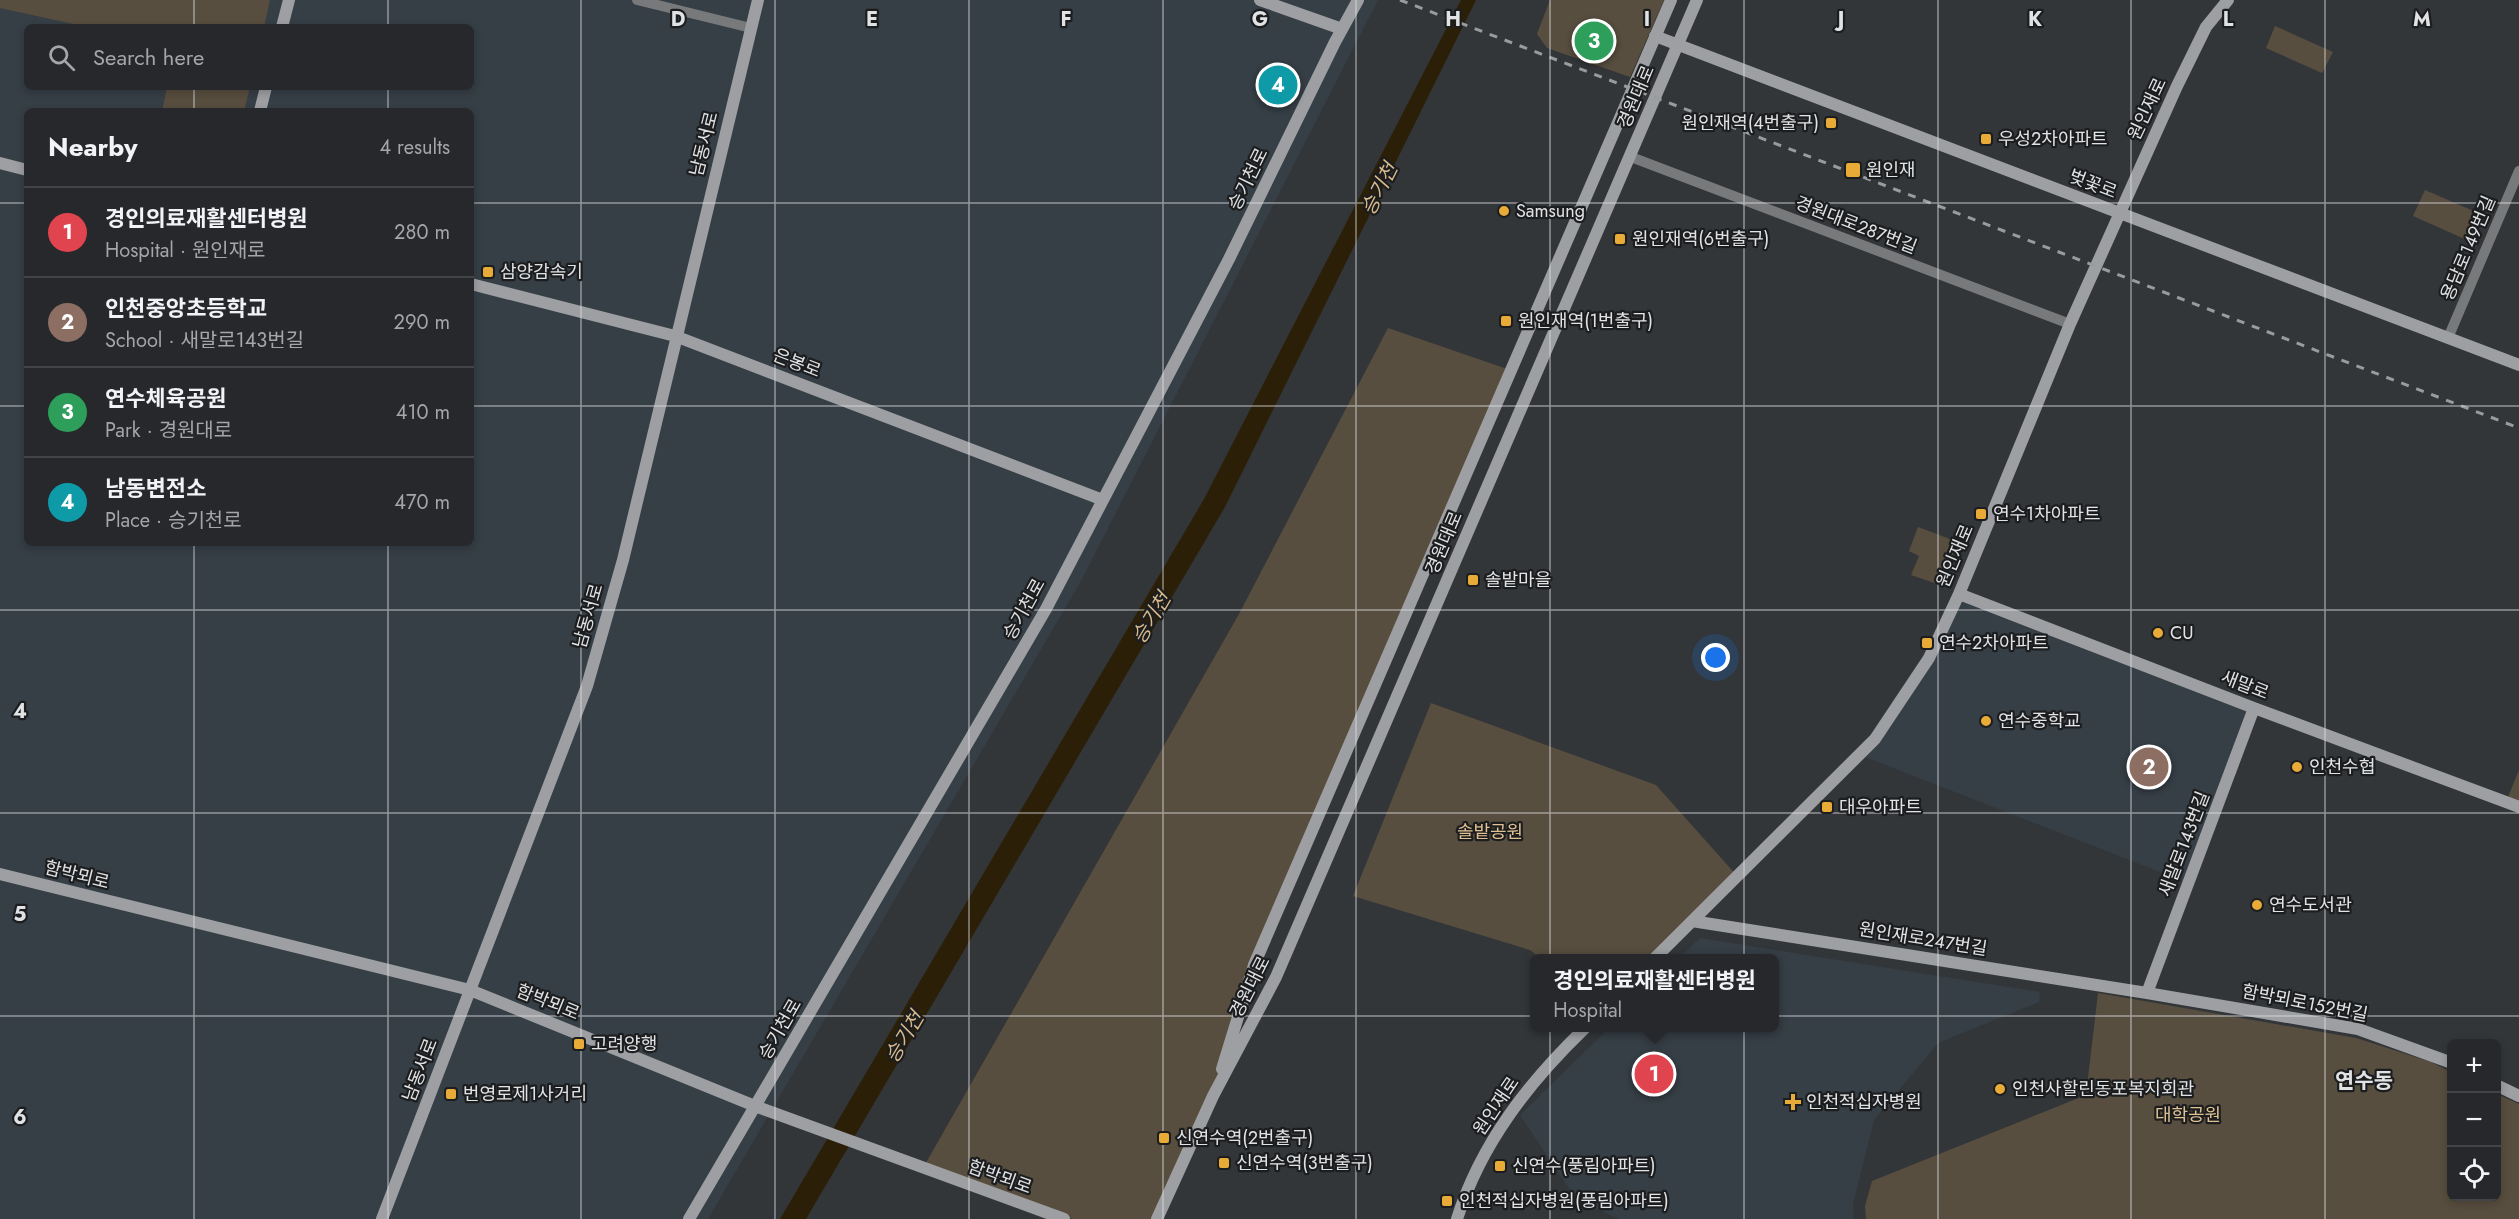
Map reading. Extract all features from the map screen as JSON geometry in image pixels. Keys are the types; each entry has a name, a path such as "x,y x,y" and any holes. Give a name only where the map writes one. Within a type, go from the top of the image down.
{"main road":[{"path":"283,24 289,0"},
{"name":"남동서로","path":"382,1219 587,686 622,560 758,0"},
{"path":"1260,0 1342,29"},
{"name":"승기천로","path":"689,1219 997,694 1229,259 1358,0"},
{"name":"경원대로","path":"1213,1096 1254,965 1671,0"},
{"name":"경원대로","path":"1157,1219 1213,1096 1276,977 1697,0"},
{"name":"원인재로","path":"1659,954 1875,738 1929,658 1959,594 2070,324 2120,213 2206,27 2228,0"},
{"name":"벚꽃로","path":"1655,36 2519,365"},
{"path":"261,108 265,90"},
{"path":"0,163 24,169"},
{"name":"은봉로","path":"474,285 675,336 1102,500"},
{"name":"새말로","path":"1959,594 2519,807"},
{"name":"새말로143번길","path":"2147,993 2254,708"},
{"name":"함박뫼로","path":"0,874 470,990 775,1114 1064,1219"},
{"name":"원인재로247번길","path":"1692,921 2147,993"},
{"name":"함박뫼로152번길","path":"2147,993 2358,1029 2447,1062"},
{"name":"원인재로","path":"1457,1219 1482,1161 1509,1113 1554,1058 1581,1032"},
{"path":"2501,1087 2519,1096"}],"street":[{"path":"638,0 751,28"},
{"name":"경원대로287번길","path":"1631,157 2070,324"},
{"name":"용담로149번길","path":"2448,338 2519,171"}],"shaded area":[{"path":"0,0 1378,0 1081,581 708,1219 0,1219"},
{"path":"1959,594 2254,708 2188,883 1860,755 1875,739"},
{"name":"인천적십자병원","path":"1700,938 2040,992 2039,1002 1938,1043 1874,1120 1853,1204 1854,1219 1619,1219 1576,1199 1520,1115 1605,1032 1779,1032 1779,954 1683,954"}],"green space":[{"path":"0,0 270,0 265,24 73,24 0,8"},
{"path":"1550,0 1664,0 1630,77 1547,48 1537,34"},
{"path":"2275,26 2333,52 2322,73 2266,48"},
{"path":"166,90 249,90 245,108 163,108"},
{"path":"2425,190 2478,213 2467,240 2413,216"},
{"path":"1388,328 1510,370 1254,965 1213,1096 1157,1219 1073,1219 923,1168 1239,614"},
{"path":"1918,527 1958,542 1940,585 1911,575 1919,556 1909,551"},
{"name":"솔밭공원","path":"1431,703 1656,785 1738,877 1659,954 1535,954 1530,950 1353,896"},
{"path":"2519,770 2519,807 2506,802"},
{"name":"대학공원","path":"2098,993 2356,1038 2431,1062 2447,1070 2447,1201 2501,1201 2501,1096 2519,1104 2519,1219 1866,1219 1865,1206 1872,1181 2086,1095"}],"water":[{"name":"승기천","path":"1461,0 1476,0 1225,507 806,1219 780,1219 1204,499"}],"railway":[{"path":"1400,0 2519,428"}],"place":[{"name":"연수체육공원","path":"1594,41"},
{"name":"남동변전소","path":"1278,85"},
{"name":"원인재역(4번출구)","path":"1831,123"},
{"name":"우성2차아파트","path":"1986,139"},
{"name":"원인재","path":"1853,170"},
{"name":"Samsung","path":"1504,211"},
{"name":"원인재역(6번출구)","path":"1620,239"},
{"name":"삼양감속기","path":"488,272"},
{"name":"원인재역(1번출구)","path":"1506,321"},
{"name":"연수1차아파트","path":"1981,514"},
{"name":"솔밭마을","path":"1473,580"},
{"name":"CU","path":"2158,633"},
{"name":"연수2차아파트","path":"1927,643"},
{"name":"연수중학교","path":"1986,721"},
{"name":"인천중앙초등학교","path":"2149,767"},
{"name":"인천수협","path":"2297,767"},
{"name":"대우아파트","path":"1827,807"},
{"name":"연수도서관","path":"2257,905"},
{"name":"고려양행","path":"579,1044"},
{"name":"경인의료재활센터병원","path":"1654,1074"},
{"name":"인천사할린동포복지회관","path":"2000,1089"},
{"name":"번영로제1사거리","path":"451,1094"},
{"name":"인천적십자병원","path":"1793,1102"},
{"name":"신연수역(2번출구)","path":"1164,1138"},
{"name":"신연수역(3번출구)","path":"1224,1163"},
{"name":"신연수(풍림아파트)","path":"1500,1166"},
{"name":"인천적십자병원(풍림아파트)","path":"1447,1201"}],"district":[{"name":"연수동","path":"2364,1081"}]}
